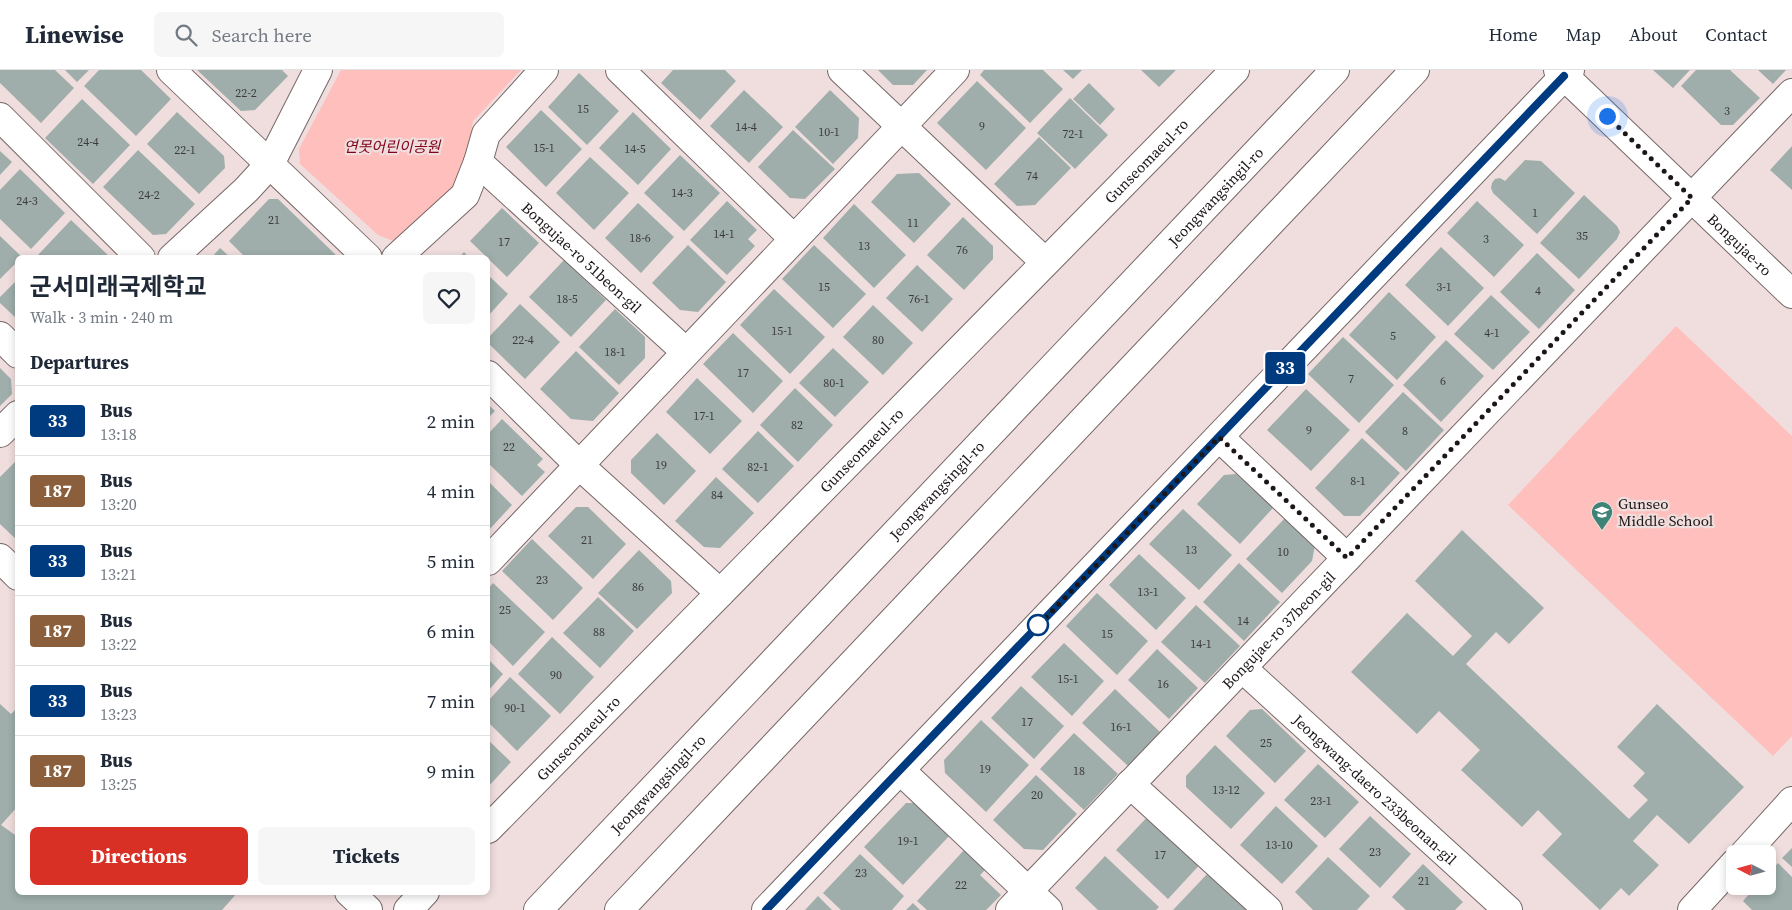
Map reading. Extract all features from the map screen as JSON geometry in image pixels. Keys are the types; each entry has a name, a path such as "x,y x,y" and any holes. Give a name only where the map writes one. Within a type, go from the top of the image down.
{"street":[{"path":"171,70 365,255"},
{"path":"175,255 246,190 270,164 318,70"},
{"path":"399,255 465,195 478,162 486,134 544,70"},
{"path":"620,70 794,239"},
{"path":"842,70 1044,262"},
{"path":"490,559 955,70"},
{"name":"Gunseomaeul-ro","path":"490,827 1235,70"},
{"name":"Jeongwangsingil-ro","path":"538,910 1335,70"},
{"path":"619,910 1415,70"},
{"path":"766,910 1219,437 1564,72"},
{"name":"Bongujae-ro","path":"1564,72 1792,294"},
{"name":"Bongujae-ro 37beon-gil","path":"1019,901 1792,93"},
{"path":"0,117 138,255"},
{"name":"Bongujae-ro 51beon-gil","path":"478,162 686,352"},
{"path":"0,336 15,351"},
{"path":"490,377 578,465 720,593"},
{"path":"0,433 15,418"},
{"path":"1219,437 1347,558"},
{"name":"Jeongwang-daero 233beonan-gil","path":"1242,668 1508,910"},
{"path":"900,770 1019,901 1048,910"},
{"path":"1130,784 1268,910"},
{"path":"1752,845 1792,801"},
{"path":"1692,910 1726,873"},
{"path":"352,895 368,910"},
{"path":"408,910 422,895"}],"green space":[{"name":"연못어린이공원","path":"341,70 521,70 473,121 463,180 401,244 378,235 300,164 299,149"},
{"path":"1676,326 1792,436 1792,736 1773,756 1508,505"}],"building":[{"path":"0,70 55,70 74,88 41,123 0,83"},
{"path":"65,70 89,70 77,82"},
{"path":"99,70 141,70 171,99 136,136 84,86"},
{"path":"197,70 282,70 288,76 255,110 241,111"},
{"path":"673,70 725,70 736,81 700,120 661,83"},
{"path":"878,70 927,70 913,85 893,85"},
{"path":"984,70 1043,70 1063,89 1030,123 980,75"},
{"path":"1063,70 1082,70 1073,79"},
{"path":"1141,70 1176,70 1159,87"},
{"path":"1653,70 1690,70 1673,88"},
{"path":"1696,70 1730,70 1760,98 1733,125 1721,125 1681,86"},
{"path":"1758,70 1786,70 1773,84"},
{"path":"579,73 619,111 587,145 548,107"},
{"path":"977,81 1026,128 986,170 937,123"},
{"path":"1089,83 1115,109 1100,125 1073,99"},
{"path":"744,90 783,127 749,163 710,126"},
{"path":"830,90 859,118 858,138 833,164 795,127"},
{"path":"1070,98 1108,135 1075,169 1037,133"},
{"path":"82,99 130,145 93,184 45,138"},
{"path":"541,110 582,149 546,187 506,147"},
{"path":"177,112 224,156 225,168 199,194 147,144"},
{"path":"633,112 671,149 638,185 599,148"},
{"path":"793,130 835,169 805,199 790,198 758,167"},
{"path":"1039,137 1071,168 1035,205 1017,206 994,184"},
{"path":"1792,146 1792,190 1770,170"},
{"path":"138,150 195,204 166,234 153,235 103,187"},
{"path":"0,151 12,162 0,175"},
{"path":"680,155 720,193 684,231 644,193"},
{"path":"590,157 629,193 594,230 556,193"},
{"path":"1525,160 1541,161 1575,193 1537,234 1493,193 1491,188 1495,179 1500,178 1505,181"},
{"path":"20,169 65,213 31,249 0,219 0,190"},
{"path":"919,173 951,204 914,243 871,202 897,174"},
{"path":"1584,195 1617,226 1620,232 1617,239 1579,279 1540,243"},
{"path":"269,199 278,199 336,255 243,255 229,241"},
{"path":"727,201 757,230 748,239 755,246 727,275 690,240"},
{"path":"1477,201 1524,245 1494,277 1447,233"},
{"path":"638,203 674,237 641,273 605,238"},
{"path":"854,204 906,255 874,288 823,238"},
{"path":"502,208 539,243 507,277 490,260 490,255 484,255 470,241"},
{"path":"963,217 993,246 993,259 964,290 927,255"},
{"path":"71,220 108,255 38,255"},
{"path":"0,236 20,255 15,255 15,264 0,279"},
{"path":"688,245 726,282 698,312 680,310 652,283"},
{"path":"814,245 866,294 833,328 782,279"},
{"path":"1441,247 1484,288 1448,326 1405,285"},
{"path":"220,248 228,255 214,255"},
{"path":"1537,253 1575,290 1539,329 1500,292"},
{"path":"564,260 606,300 571,337 529,297"},
{"path":"917,265 953,299 922,332 886,298"},
{"path":"490,277 508,294 490,314"},
{"path":"15,282 15,317 0,303 0,297"},
{"path":"774,289 825,337 790,374 740,325"},
{"path":"1389,292 1436,337 1397,380 1349,335"},
{"path":"1491,295 1530,332 1493,370 1454,334"},
{"path":"520,304 560,342 525,379 490,345 490,336"},
{"path":"873,305 913,343 883,375 843,337"},
{"path":"615,309 645,337 645,358 619,385 579,347"},
{"path":"733,333 783,381 753,413 703,364"},
{"path":"1343,337 1394,385 1359,423 1308,374"},
{"path":"1446,340 1484,376 1441,422 1403,385"},
{"path":"833,348 869,382 835,417 799,383"},
{"path":"576,351 619,393 593,421 571,419 540,389"},
{"path":"0,368 11,379 12,394 0,406"},
{"path":"697,378 742,421 710,454 666,412"},
{"path":"795,388 833,425 798,462 760,425"},
{"path":"1306,389 1350,430 1311,471 1267,430"},
{"path":"1403,392 1444,430 1406,471 1365,432"},
{"path":"490,406 495,411 490,416"},
{"path":"502,419 543,459 537,465 545,472 522,496 490,465 490,432"},
{"path":"758,431 794,466 758,503 722,469"},
{"path":"657,433 696,471 664,505 631,473 631,460"},
{"path":"1362,438 1400,473 1360,516 1344,516 1315,488"},
{"path":"15,462 15,538 0,524 0,477"},
{"path":"1236,474 1273,508 1240,544 1197,504 1224,475"},
{"path":"716,477 754,513 720,548 704,547 675,521"},
{"path":"490,483 512,505 490,529"},
{"path":"576,507 588,507 626,544 593,579 548,536"},
{"path":"1183,509 1232,555 1199,590 1149,544"},
{"path":"1286,517 1315,545 1312,561 1282,593 1246,559"},
{"path":"1462,530 1544,608 1509,644 1496,632 1466,664 1629,819 1648,800 1633,786 1645,773 1617,747 1657,704 1744,787 1689,844 1657,815 1633,841 1659,865 1629,896 1621,888 1600,910 1542,855 1562,834 1538,810 1522,827 1461,770 1480,750 1439,711 1417,734 1351,672 1407,613 1453,656 1472,636 1415,581"},
{"path":"532,539 583,588 553,620 502,571"},
{"path":"639,550 671,581 672,593 637,629 598,593"},
{"path":"1139,554 1186,598 1156,630 1109,585"},
{"path":"1239,563 1280,602 1244,641 1203,602"},
{"path":"493,583 545,632 513,666 490,643 490,587"},
{"path":"1097,593 1148,641 1117,675 1066,626"},
{"path":"598,597 634,631 600,668 563,633"},
{"path":"1196,605 1240,646 1205,683 1161,642"},
{"path":"552,637 594,677 560,714 518,674"},
{"path":"1064,643 1104,681 1072,716 1031,677"},
{"path":"1157,649 1198,688 1169,719 1128,680"},
{"path":"490,661 503,674 490,689"},
{"path":"510,677 551,716 517,751 490,724 490,699"},
{"path":"1021,686 1064,726 1034,759 991,718"},
{"path":"1115,689 1160,732 1128,766 1082,723"},
{"path":"0,704 11,714 15,710 15,809 1,825 15,835 15,895 235,895 222,910 0,910"},
{"path":"1262,709 1306,751 1275,783 1226,736 1250,710"},
{"path":"981,720 1029,765 986,812 945,773 944,760"},
{"path":"1074,733 1118,774 1084,810 1040,769"},
{"path":"490,742 511,762 490,785"},
{"path":"1215,745 1265,793 1231,829 1186,787 1186,776"},
{"path":"1318,764 1359,802 1325,838 1284,800"},
{"path":"1036,775 1077,814 1043,850 1024,849 993,820"},
{"path":"906,803 918,803 951,834 903,885 864,847"},
{"path":"1276,806 1318,846 1282,884 1240,845"},
{"path":"1153,811 1205,859 1168,899 1116,850"},
{"path":"1370,816 1411,854 1380,888 1339,849"},
{"path":"1792,848 1792,867 1782,858"},
{"path":"965,849 986,869 980,875 1001,895 986,910 927,910 917,901"},
{"path":"860,854 904,896 892,910 841,910 823,893"},
{"path":"1105,856 1159,907 1156,910 1098,910 1075,888"},
{"path":"1328,857 1370,896 1357,910 1313,910 1295,892"},
{"path":"1778,863 1792,877 1792,910 1752,910 1743,901 1748,895 1776,895 1776,865"},
{"path":"1423,864 1463,902 1455,910 1406,910 1392,897"},
{"path":"1210,871 1252,910 1173,910"},
{"path":"818,896 832,910 805,910"},
{"path":"913,903 920,910 906,910"}],"bus line":[{"name":"33","path":"766,910 1564,76"}],"place":[{"name":"Gunseo Middle School","path":"1602,531"}],"route":[{"path":"1038,625 1033,631 1219,437 1347,558 1692,198 1607,116"}]}
